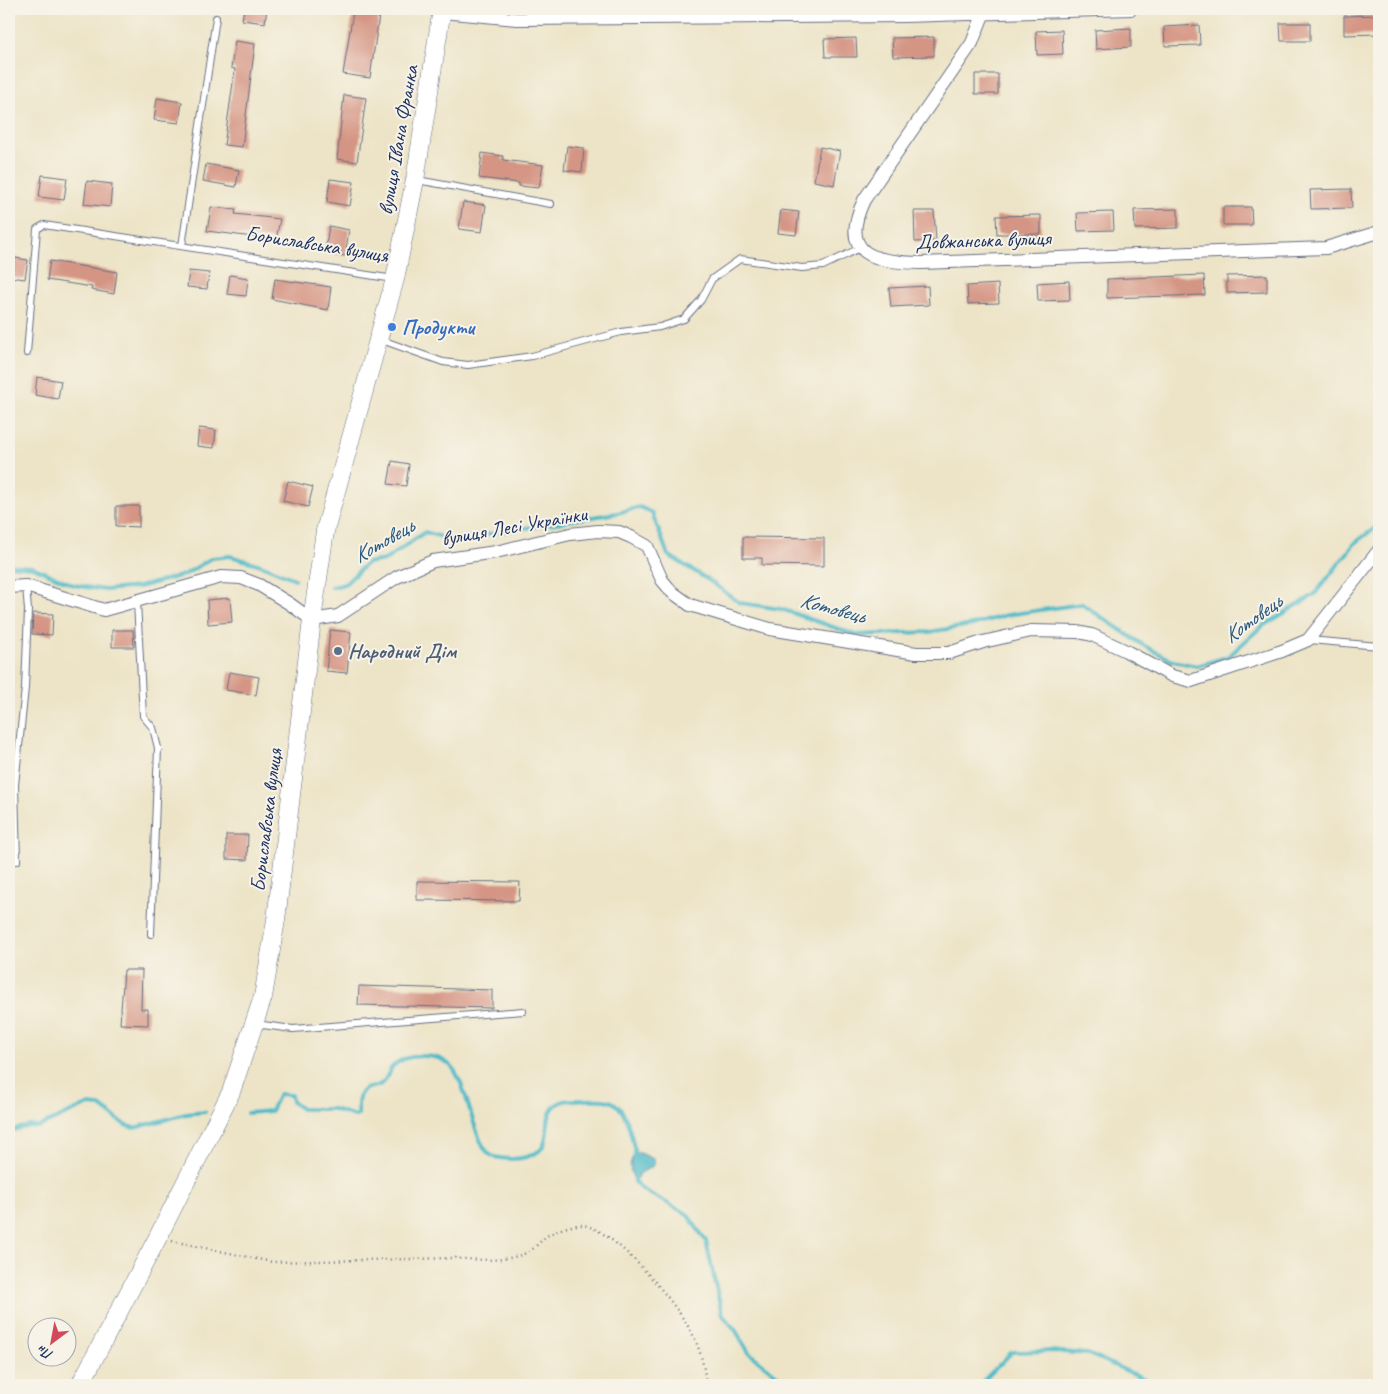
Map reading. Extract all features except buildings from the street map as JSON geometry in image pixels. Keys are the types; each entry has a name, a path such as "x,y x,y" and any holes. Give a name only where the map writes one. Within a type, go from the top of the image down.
{"main road":[{"name":"вулиця Івана Франка","path":"395,279 415,180 442,10"},
{"name":"Бориславська вулиця","path":"80,1385 158,1237 231,1092 263,997 276,920 312,620 326,531 395,279"}],"street":[{"path":"442,10 468,16 517,19 906,12 983,15 1131,9"},
{"path":"860,248 854,235 855,219 864,200 972,42 983,15"},
{"name":"Довжанська вулиця","path":"860,248 872,256 891,262 921,264 1326,248 1379,232"},
{"name":"вулиця Лесі Українки","path":"312,620 338,616 373,595 397,577 433,561 496,552 570,534 598,531 619,532 631,536 647,546 662,580 672,592 690,605 770,629 916,653 949,653 983,642 1031,631 1078,632 1092,635 1172,676 1191,681 1282,651 1308,640 1379,550"},
{"path":"9,587 26,586 104,610 221,578 241,578 282,599 312,620"}],"lane":[{"path":"182,246 216,18"},
{"path":"415,180 551,204"},
{"name":"Бориславська вулиця","path":"27,353 37,229 44,225 395,279"},
{"path":"379,339 443,362 468,365 532,356 621,332 660,327 684,319 701,300 712,279 740,259 802,268 823,266 860,248"},
{"path":"17,861 15,785 25,688 28,610 26,586"},
{"path":"137,602 143,716 153,728 158,748 151,934"},
{"name":"вулиця Лесі Українки","path":"1308,640 1379,646"},
{"path":"255,1024 293,1029 522,1011"}],"path":[{"path":"158,1237 200,1248 272,1262 454,1258 482,1260 516,1256 530,1251 547,1236 565,1228 583,1225 605,1235 637,1263 681,1314 697,1343 706,1385"}],"water":[{"path":"635,1153 641,1153 655,1160 653,1166 639,1174 635,1182 630,1167"}],"waterway":[{"name":"Котовець","path":"332,587 345,584 367,563 385,560 425,532 452,540 617,513 640,507 652,513 668,555 710,581 740,603 781,609 856,635 929,632 972,625 1007,615 1082,604 1143,645 1173,661 1197,666 1229,656 1261,627 1314,595 1356,542 1379,525"},
{"name":"Котовець","path":"9,565 33,567 74,585 105,590 139,587 184,575 212,558 230,556 261,565 295,579"},
{"path":"247,1113 271,1111 279,1094 291,1095 292,1102 302,1109 333,1109 355,1116 358,1115 359,1096 365,1089 381,1084 393,1066 398,1062 421,1056 444,1061 457,1074 482,1143 488,1153 495,1157 517,1158 529,1156 539,1151 545,1142 551,1111 555,1106 567,1100 600,1100 618,1106 627,1120 635,1157"},
{"path":"9,1131 29,1126 38,1127 87,1105 100,1106 125,1125 134,1128 186,1114 205,1112"},
{"path":"635,1179 635,1182 643,1190 687,1214 706,1241 722,1314 736,1331 749,1353 790,1385"},
{"path":"979,1385 1012,1352 1050,1351 1088,1354 1159,1385"},
{"path":"904,1385 908,1382 930,1385"}],"place":[{"name":"Продукти","path":"392,327"},
{"name":"Народний Дім","path":"338,651"}]}
